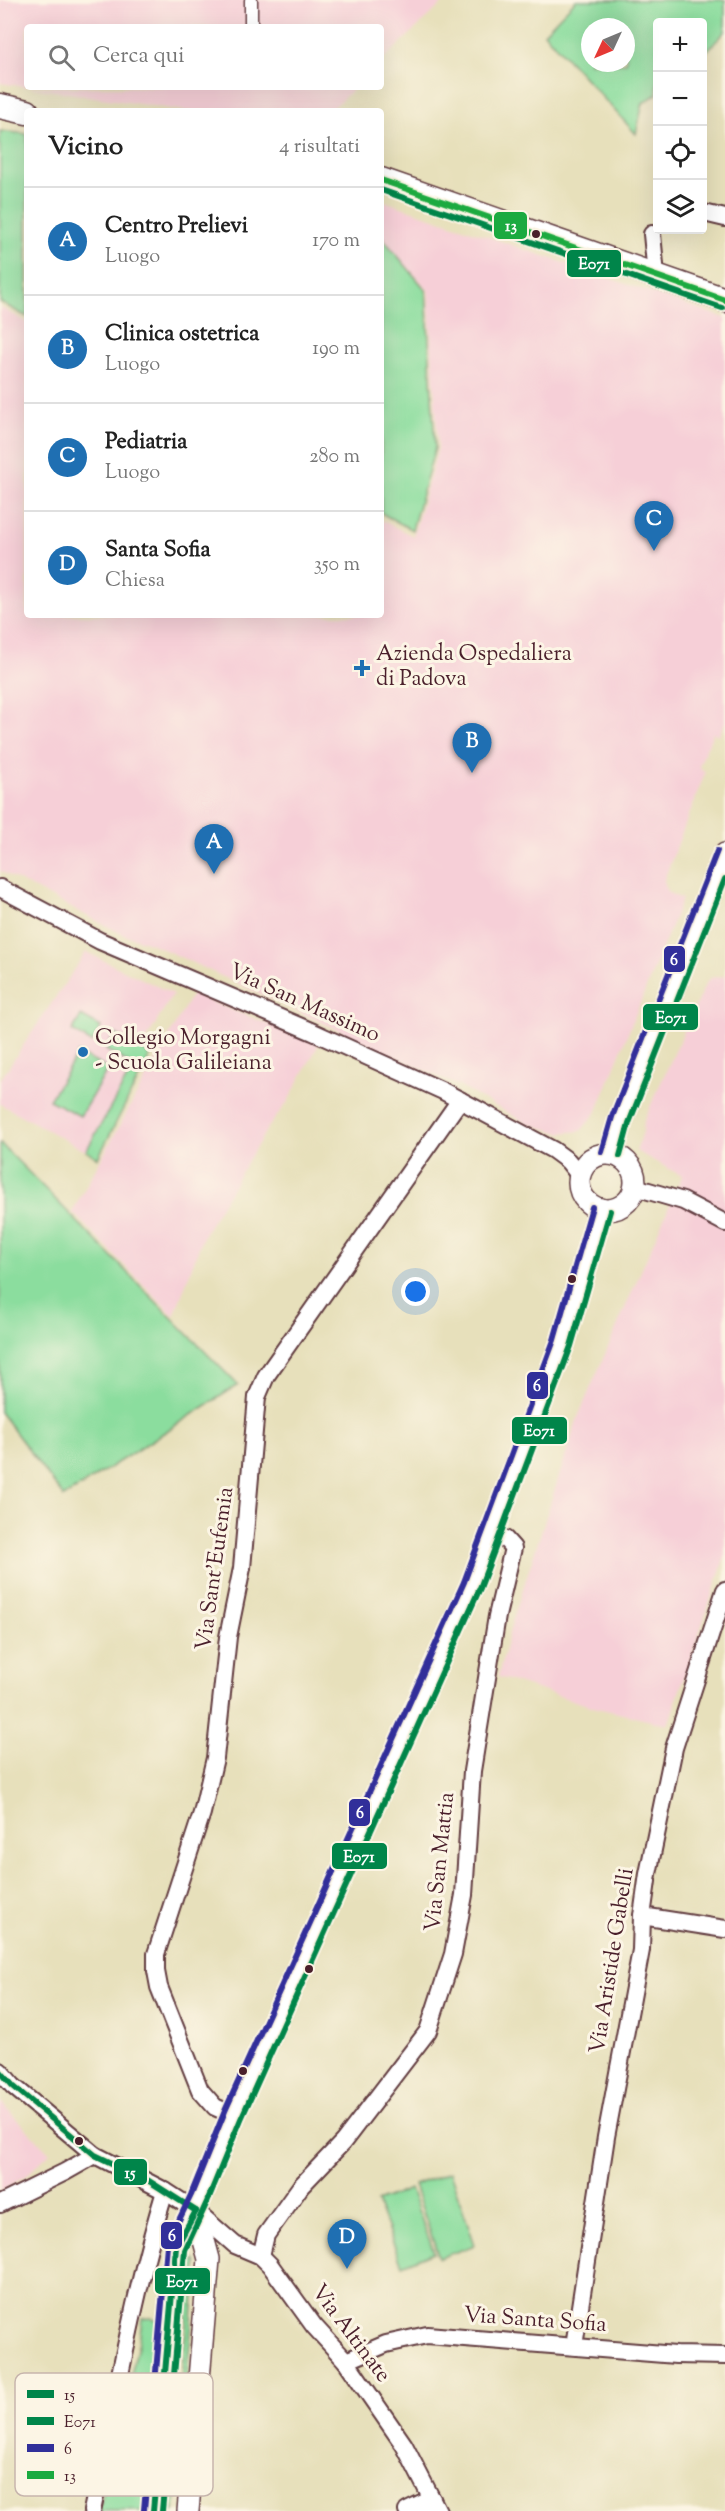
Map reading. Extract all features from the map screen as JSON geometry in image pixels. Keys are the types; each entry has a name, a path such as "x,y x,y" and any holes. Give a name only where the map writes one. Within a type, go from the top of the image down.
{"main road":[{"path":"0,106 24,111"},
{"path":"384,181 725,300"}],"street":[{"path":"251,0 251,24"},
{"path":"707,214 725,218"},
{"path":"652,234 656,275"},
{"path":"611,1154 620,1120 725,854"},
{"name":"Via San Massimo","path":"0,888 100,941 313,1032 460,1100 553,1150 568,1161 580,1176"},
{"name":"Via Sant'Eufemia","path":"232,2115 215,2107 200,2090 159,1988 156,1954 202,1813 214,1758 228,1637 242,1568 257,1397 266,1376 460,1100"},
{"path":"603,1154 611,1154 622,1159 631,1167 635,1186 629,1201 623,1206 615,1209 601,1209 585,1200 581,1193 580,1176 588,1162 603,1154"},
{"path":"635,1186 683,1201 725,1223"},
{"path":"165,2373 176,2247 196,2211 232,2115 468,1595 563,1343 601,1209"},
{"name":"Via San Mattia","path":"261,2256 266,2235 301,2186 344,2142 428,2031 453,1954 464,1895 472,1771 497,1616 513,1548 506,1539 492,1533"},
{"name":"Via Aristide Gabelli","path":"574,2346 606,2137 641,1950 642,1916 648,1874 674,1748 725,1590"},
{"path":"642,1916 725,1929"},
{"name":"Via Altinate","path":"0,2071 13,2086 95,2155 165,2191 196,2211 235,2245 261,2256 278,2274 314,2326 346,2361 404,2445 435,2505"},
{"path":"0,2204 95,2155"},
{"path":"122,2373 156,2220 165,2191"},
{"path":"196,2211 209,2259 200,2373"},
{"name":"Via Santa Sofia","path":"346,2361 386,2344 427,2335 676,2355 725,2356"},
{"path":"92,2511 95,2496"},
{"path":"153,2511 154,2496"},
{"path":"188,2511 189,2496"},
{"path":"407,2511 435,2505"}],"shaded area":[{"path":"0,0 446,0 384,59 384,24 24,24 24,87 0,83"},
{"path":"48,90 352,90 333,108 165,108"},
{"name":"Azienda Ospedaliera di Padova","path":"384,201 725,318 725,722 719,735 713,733 699,766 705,773 664,880 667,892 682,899 596,1113 581,1131 561,1133 528,1124 459,1086 150,943 124,935 0,871 0,307 24,320 24,618 384,618 384,522 413,536 438,448 428,290 384,239"},
{"name":"Collegio Morgagni - Scuola Galileiana","path":"86,952 173,994 142,1047 150,1056 98,1158 0,1104 0,1080"},
{"path":"725,976 725,1557 668,1725 597,1708 498,1677 511,1626 578,1417 682,1176 636,1151 643,1132 644,1120 705,985 710,978"},
{"path":"192,994 319,1044 287,1103 267,1129 204,1234 174,1316 72,1212"},
{"path":"0,2102 50,2153 26,2176 0,2191"}],"green space":[{"path":"576,0 725,0 725,32 707,51 707,18 653,18 653,97 643,103 636,134 544,33"},
{"path":"0,131 24,134 24,315 0,302"},
{"path":"384,240 426,290 435,448 412,530 384,515"},
{"path":"81,1016 101,1027 92,1043 72,1031"},
{"path":"115,1034 142,1048 150,1056 98,1158 86,1151 134,1066 106,1050"},
{"path":"78,1053 108,1069 80,1116 49,1100"},
{"path":"0,1143 238,1385 64,1497 0,1412"},
{"path":"450,2172 475,2245 439,2258 414,2185"},
{"path":"410,2189 434,2252 402,2265 377,2202"},
{"path":"195,2260 197,2263 187,2373 182,2373 192,2261"},
{"path":"150,2318 170,2322 165,2373 131,2373 142,2319"},
{"path":"103,2496 152,2496 150,2511 99,2511"},
{"path":"170,2496 176,2496 175,2511 169,2511"}],"transit line":[{"name":"13","path":"384,181 725,300"},
{"name":"E071","path":"384,191 722,308"},
{"name":"6","path":"602,1152 612,1117 717,851"},
{"name":"E071","path":"620,1156 629,1123 725,879"},
{"name":"6","path":"156,2373 167,2245 191,2195 225,2111 464,1582 554,1340 592,1207"},
{"name":"E071","path":"174,2373 185,2250 241,2119 480,1588 571,1346 610,1211"},
{"name":"15","path":"0,2071 13,2086 95,2155 149,2181 196,2211"},
{"name":"15","path":"165,2373 176,2247 196,2211"},
{"name":"6","path":"144,2510 145,2496"},
{"name":"15","path":"153,2511 154,2496"},
{"name":"E071","path":"162,2511 163,2496"}],"place":[{"name":"Pediatria","path":"654,551"},
{"name":"Azienda Ospedaliera di Padova","path":"362,668"},
{"name":"Clinica ostetrica","path":"472,773"},
{"name":"Centro Prelievi","path":"214,874"},
{"name":"Collegio Morgagni - Scuola Galileiana","path":"83,1052"},
{"name":"Santa Sofia","path":"347,2269"}]}
